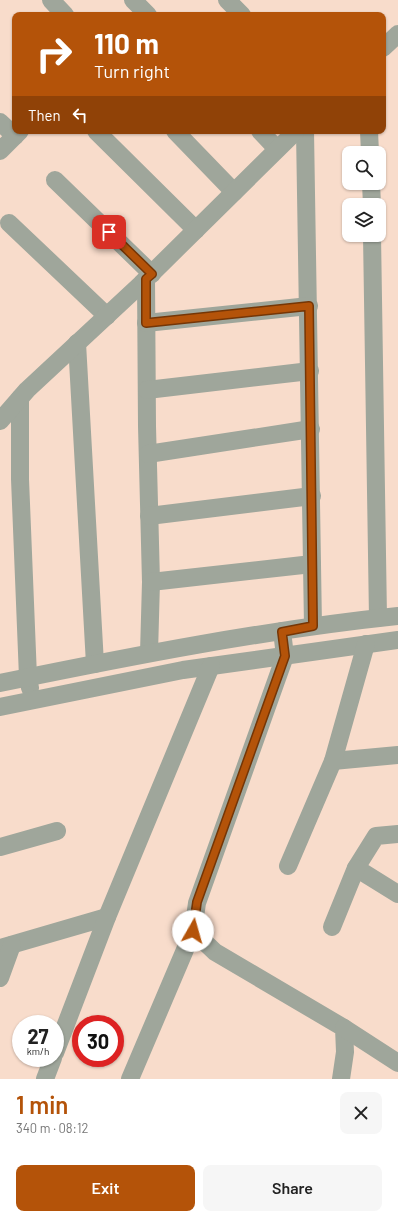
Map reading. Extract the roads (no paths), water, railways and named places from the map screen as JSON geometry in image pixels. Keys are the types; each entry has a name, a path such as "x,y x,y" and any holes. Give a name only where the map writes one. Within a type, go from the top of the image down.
{"street":[{"path":"51,0 62,12"},
{"path":"133,0 145,12"},
{"path":"228,0 239,12"},
{"path":"386,45 398,34"},
{"path":"0,122 12,130"},
{"path":"0,152 18,134"},
{"path":"99,134 196,230"},
{"path":"178,134 234,192"},
{"path":"263,134 277,149"},
{"path":"0,420 20,398 77,343 149,277 293,134"},
{"path":"305,134 313,626"},
{"path":"369,134 370,146"},
{"path":"55,180 149,277 146,323 151,582 149,653"},
{"path":"9,223 107,316"},
{"path":"372,242 378,618"},
{"path":"146,323 309,306"},
{"path":"77,343 95,664"},
{"path":"147,390 310,371"},
{"path":"20,398 20,479 28,677 33,701"},
{"path":"148,454 311,429"},
{"path":"150,516 312,496"},
{"path":"151,582 312,564"},
{"path":"0,683 149,653 313,626 398,616"},
{"path":"130,1079 193,931 197,902 285,656 282,632"},
{"path":"0,707 184,670 398,640"},
{"path":"288,866 333,761 366,644"},
{"path":"64,1029 107,917 212,666"},
{"path":"333,761 398,755"},
{"path":"0,848 57,831"},
{"path":"332,927 356,868 376,836 398,834"},
{"path":"356,868 398,894"},
{"path":"0,978 6,946 107,917"},
{"path":"193,931 215,952 344,1028 398,1063"},
{"path":"341,1079 345,1052 344,1028"},
{"path":"45,1079 50,1067"}]}
